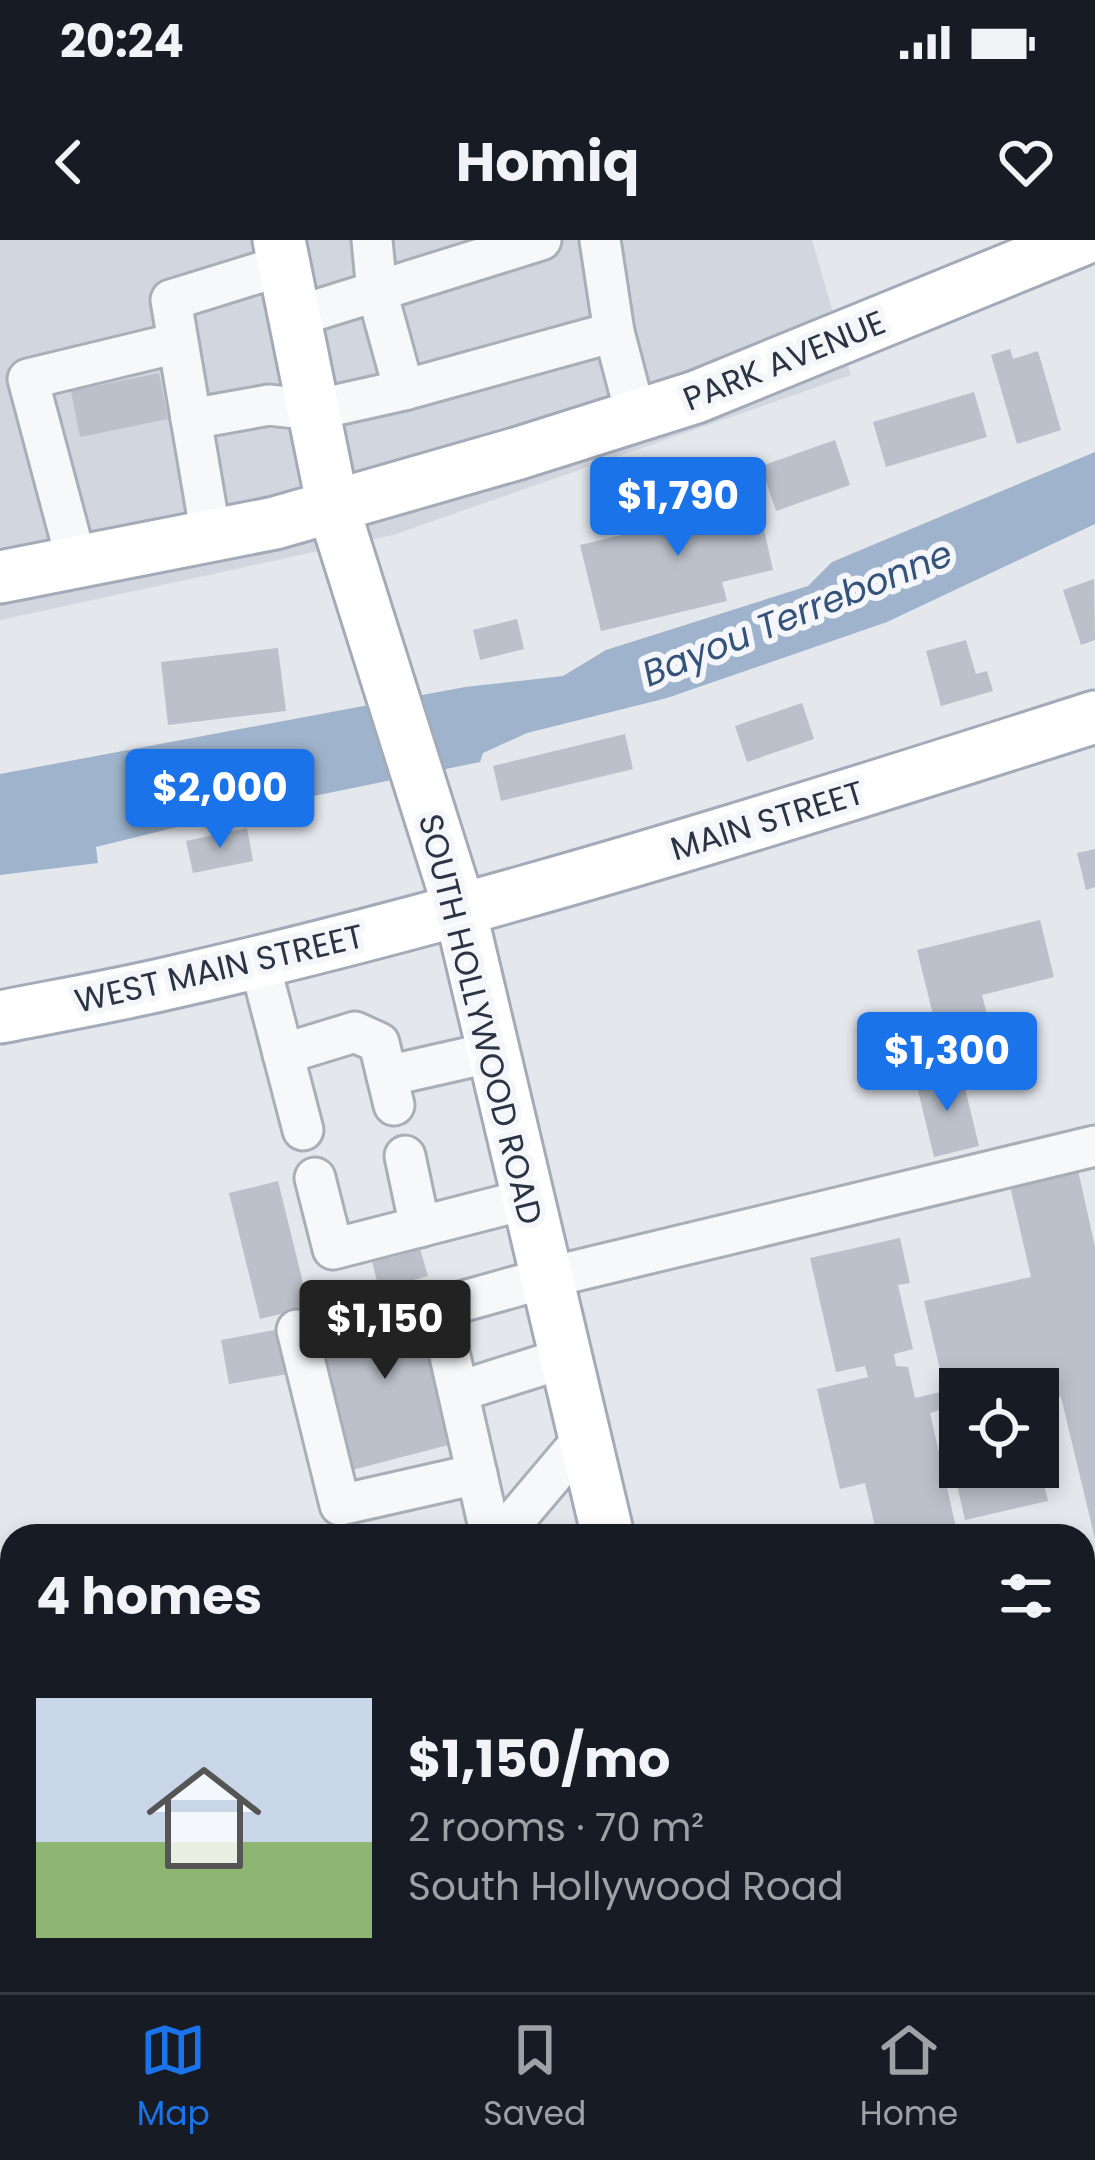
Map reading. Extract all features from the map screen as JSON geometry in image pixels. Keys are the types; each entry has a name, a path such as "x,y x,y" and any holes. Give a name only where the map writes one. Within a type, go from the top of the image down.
{"main road":[{"name":"PARK AVENUE","path":"0,577 275,523 636,416 696,397 1081,240"},
{"name":"SOUTH HOLLYWOOD ROAD","path":"282,253 333,507 442,849 449,913 493,1052 605,1524"},
{"name":"MAIN STREET","path":"449,913 1095,717"},
{"name":"WEST MAIN STREET","path":"0,1017 168,984 449,913"}],"lane":[{"path":"372,240 377,292 404,390"},
{"path":"294,317 541,240"},
{"path":"600,240 614,332 636,416"},
{"path":"211,536 171,300 282,253"},
{"path":"191,419 269,406 314,410 614,332"},
{"path":"77,562 28,379 178,343"},
{"path":"259,961 303,1130"},
{"path":"284,1054 355,1033 380,1043 391,1090 493,1052"},
{"path":"496,1524 477,1474 439,1308 1095,1146"},
{"path":"405,1156 420,1227"},
{"path":"315,1178 332,1249 528,1199"},
{"path":"297,1330 340,1505 477,1474"},
{"path":"460,1391 565,1358"},
{"path":"507,1524 584,1438"}],"shaded area":[{"path":"0,240 812,240 851,375 393,535 0,620"}],"water":[{"name":"Bayou Terrebonne","path":"1095,452 1095,524 887,622 667,698 527,733 483,753 480,762 246,810 96,847 98,863 0,875 0,774 465,687 563,676 606,650 808,586 832,562"}],"building":[{"path":"1010,349 1013,359 1038,351 1061,430 1017,444 991,355"},
{"path":"159,373 168,419 80,437 71,391"},
{"path":"974,392 987,437 886,467 873,422"},
{"path":"835,440 850,485 776,511 761,466"},
{"path":"754,485 773,570 722,582 727,601 601,631 580,545 659,526 655,509"},
{"path":"1094,579 1095,640 1081,645 1063,590"},
{"path":"517,619 524,649 480,660 473,630"},
{"path":"966,640 976,674 987,671 993,691 941,706 926,651"},
{"path":"278,648 286,711 168,725 161,662"},
{"path":"802,703 814,739 747,762 735,726"},
{"path":"625,734 633,769 501,801 493,766"},
{"path":"247,828 253,861 193,873 186,841"},
{"path":"1095,849 1095,887 1086,890 1077,853"},
{"path":"1040,920 1054,977 982,995 987,1014 936,1027 917,950"},
{"path":"961,1072 979,1146 934,1157 916,1082"},
{"path":"1078,1170 1095,1247 1095,1524 1059,1397 1059,1368 940,1368 924,1301 1031,1277 1010,1186"},
{"path":"278,1181 309,1307 260,1319 229,1193"},
{"path":"900,1238 910,1283 898,1285 913,1349 894,1354 896,1366 908,1367 915,1398 939,1392 939,1410 930,1413 939,1453 939,1488 947,1488 955,1524 874,1524 865,1483 840,1489 817,1389 868,1377 865,1366 836,1372 810,1258"},
{"path":"387,1248 390,1258 420,1249 428,1276 379,1290 370,1252"},
{"path":"417,1293 456,1443 352,1470 314,1320"},
{"path":"280,1329 288,1374 229,1384 221,1340"},
{"path":"958,1488 1045,1488 1048,1501 965,1520"}]}
